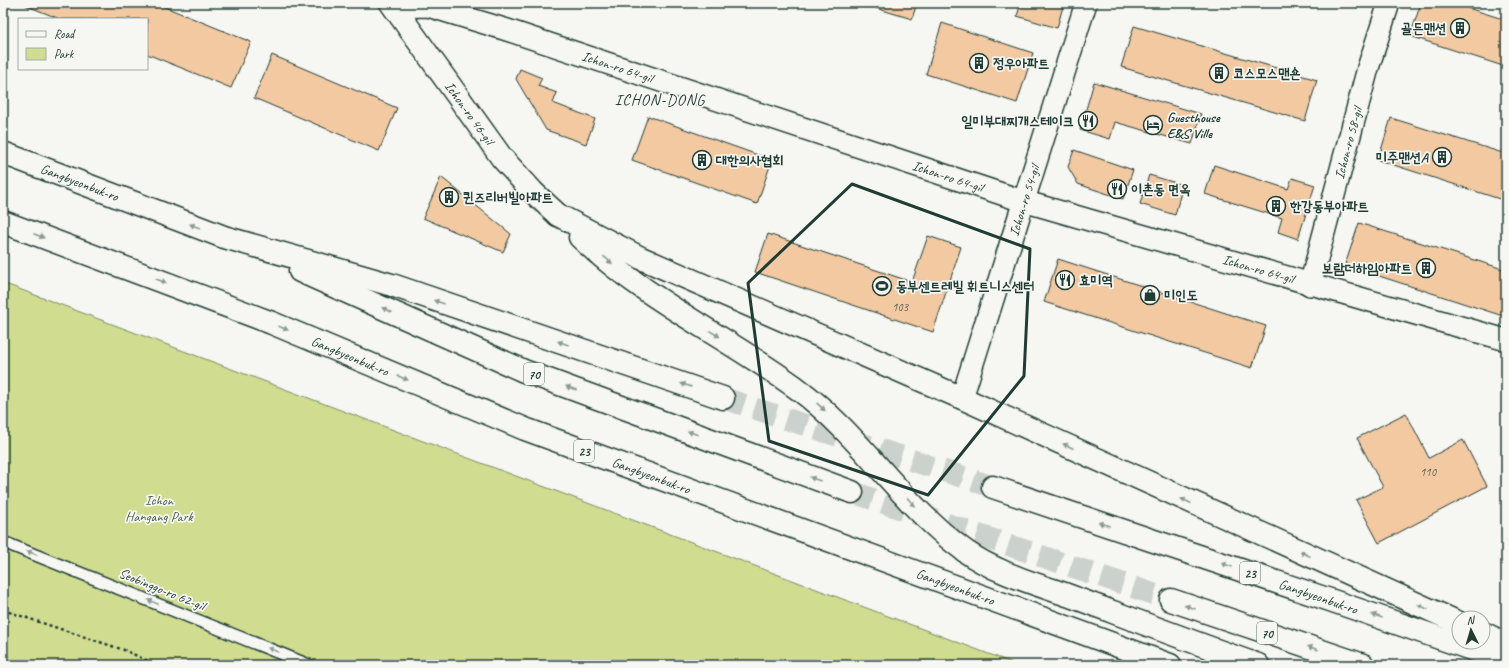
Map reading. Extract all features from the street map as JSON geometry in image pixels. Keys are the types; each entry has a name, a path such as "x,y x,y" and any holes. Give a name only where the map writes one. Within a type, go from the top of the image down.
{"main road":[{"name":"Ichon-ro 46-gil","path":"393,5 502,158 533,192 558,215"},
{"name":"Gangbyeonbuk-ro","path":"3,153 224,237 524,371 852,492"},
{"path":"558,215 641,258 962,398 1451,619"},
{"path":"558,215 586,242 624,274 681,313 747,353 817,403 843,428 914,506 966,552 1006,572 1258,665"},
{"name":"Gangbyeonbuk-ro","path":"3,222 272,323 526,430 1170,665"},
{"name":"Gangbyeonbuk-ro","path":"224,237 392,286 723,398"},
{"name":"Gangbyeonbuk-ro","path":"993,487 1330,600 1506,661"},
{"name":"70","path":"1171,600 1363,665"},
{"path":"1491,637 1506,644"}],"street":[{"name":"Ichon-ro 54-gil","path":"962,398 1086,3"},
{"name":"Ichon-ro 58-gil","path":"1310,285 1368,68 1389,3"},
{"name":"Ichon-ro 64-gil","path":"393,5 428,6 504,29 1023,201 1310,285 1506,340"}],"lane":[{"name":"Seobinggo-ro 62-gil","path":"3,542 309,665"}],"path":[{"path":"3,610 124,650 157,665"},
{"path":"3,660 15,665"}],"highlighted area":[{"path":"852,184 1030,249 1024,376 928,495 769,441 748,283"}],"green space":[{"name":"Ichon Hangang Park","path":"3,283 1018,665 3,665"}],"building":[{"path":"26,3 155,3 251,42 231,88 148,54 148,18 58,18 25,5"},
{"path":"859,3 917,3 912,19"},
{"path":"1021,3 1064,3 1057,28 1017,16"},
{"name":"골든맨션","path":"1421,3 1452,3 1506,20 1506,67 1410,36"},
{"path":"1490,3 1502,3 1501,6"},
{"name":"정우아파트","path":"942,23 1033,53 1017,103 926,74"},
{"name":"코스모스맨숀","path":"1134,26 1317,80 1305,121 1121,67"},
{"path":"272,55 397,108 379,151 254,98"},
{"path":"520,69 542,78 538,86 557,93 553,103 595,119 586,144 546,130 516,79"},
{"path":"1094,82 1201,114 1192,144 1115,122 1110,139 1080,130"},
{"name":"대한의사협회","path":"648,116 772,160 757,204 632,160"},
{"name":"미주맨션A","path":"1391,118 1506,154 1506,201 1378,160"},
{"path":"1074,150 1133,170 1123,199 1078,184 1068,167"},
{"name":"한강동부아파트","path":"1214,165 1288,189 1292,178 1315,185 1298,239 1278,232 1282,218 1205,194"},
{"path":"1149,175 1183,185 1175,215 1140,204"},
{"name":"퀸즈리버빌아파트","path":"441,177 511,234 503,252 423,218"},
{"name":"보람더하임아파트","path":"1359,223 1506,270 1506,317 1345,265"},
{"path":"768,234 912,282 928,236 961,247 933,332 755,272"},
{"path":"1058,259 1266,326 1252,368 1044,302"},
{"path":"1406,413 1429,458 1463,440 1487,486 1379,543 1356,500 1383,487 1357,438"}],"tunnel":[{"path":"723,398 993,487"},
{"path":"852,492 1171,600"}],"place":[{"name":"골든맨션","path":"1460,28"},
{"name":"정우아파트","path":"979,63"},
{"name":"코스모스맨숀","path":"1219,73"},
{"name":"일미부대찌개스테이크","path":"1088,121"},
{"name":"Guesthouse E&S Ville","path":"1153,125"},
{"name":"미주맨션A","path":"1442,157"},
{"name":"대한의사협회","path":"702,160"},
{"name":"이촌동 면옥","path":"1117,189"},
{"name":"퀸즈리버빌아파트","path":"449,197"},
{"name":"한강동부아파트","path":"1276,206"},
{"name":"보람더하임아파트","path":"1426,268"},
{"name":"효미역","path":"1065,280"},
{"name":"동부센트레빌 휘트니스센터","path":"882,286"},
{"name":"미인도","path":"1150,295"}],"district":[{"name":"ICHON-DONG","path":"660,99"}]}
